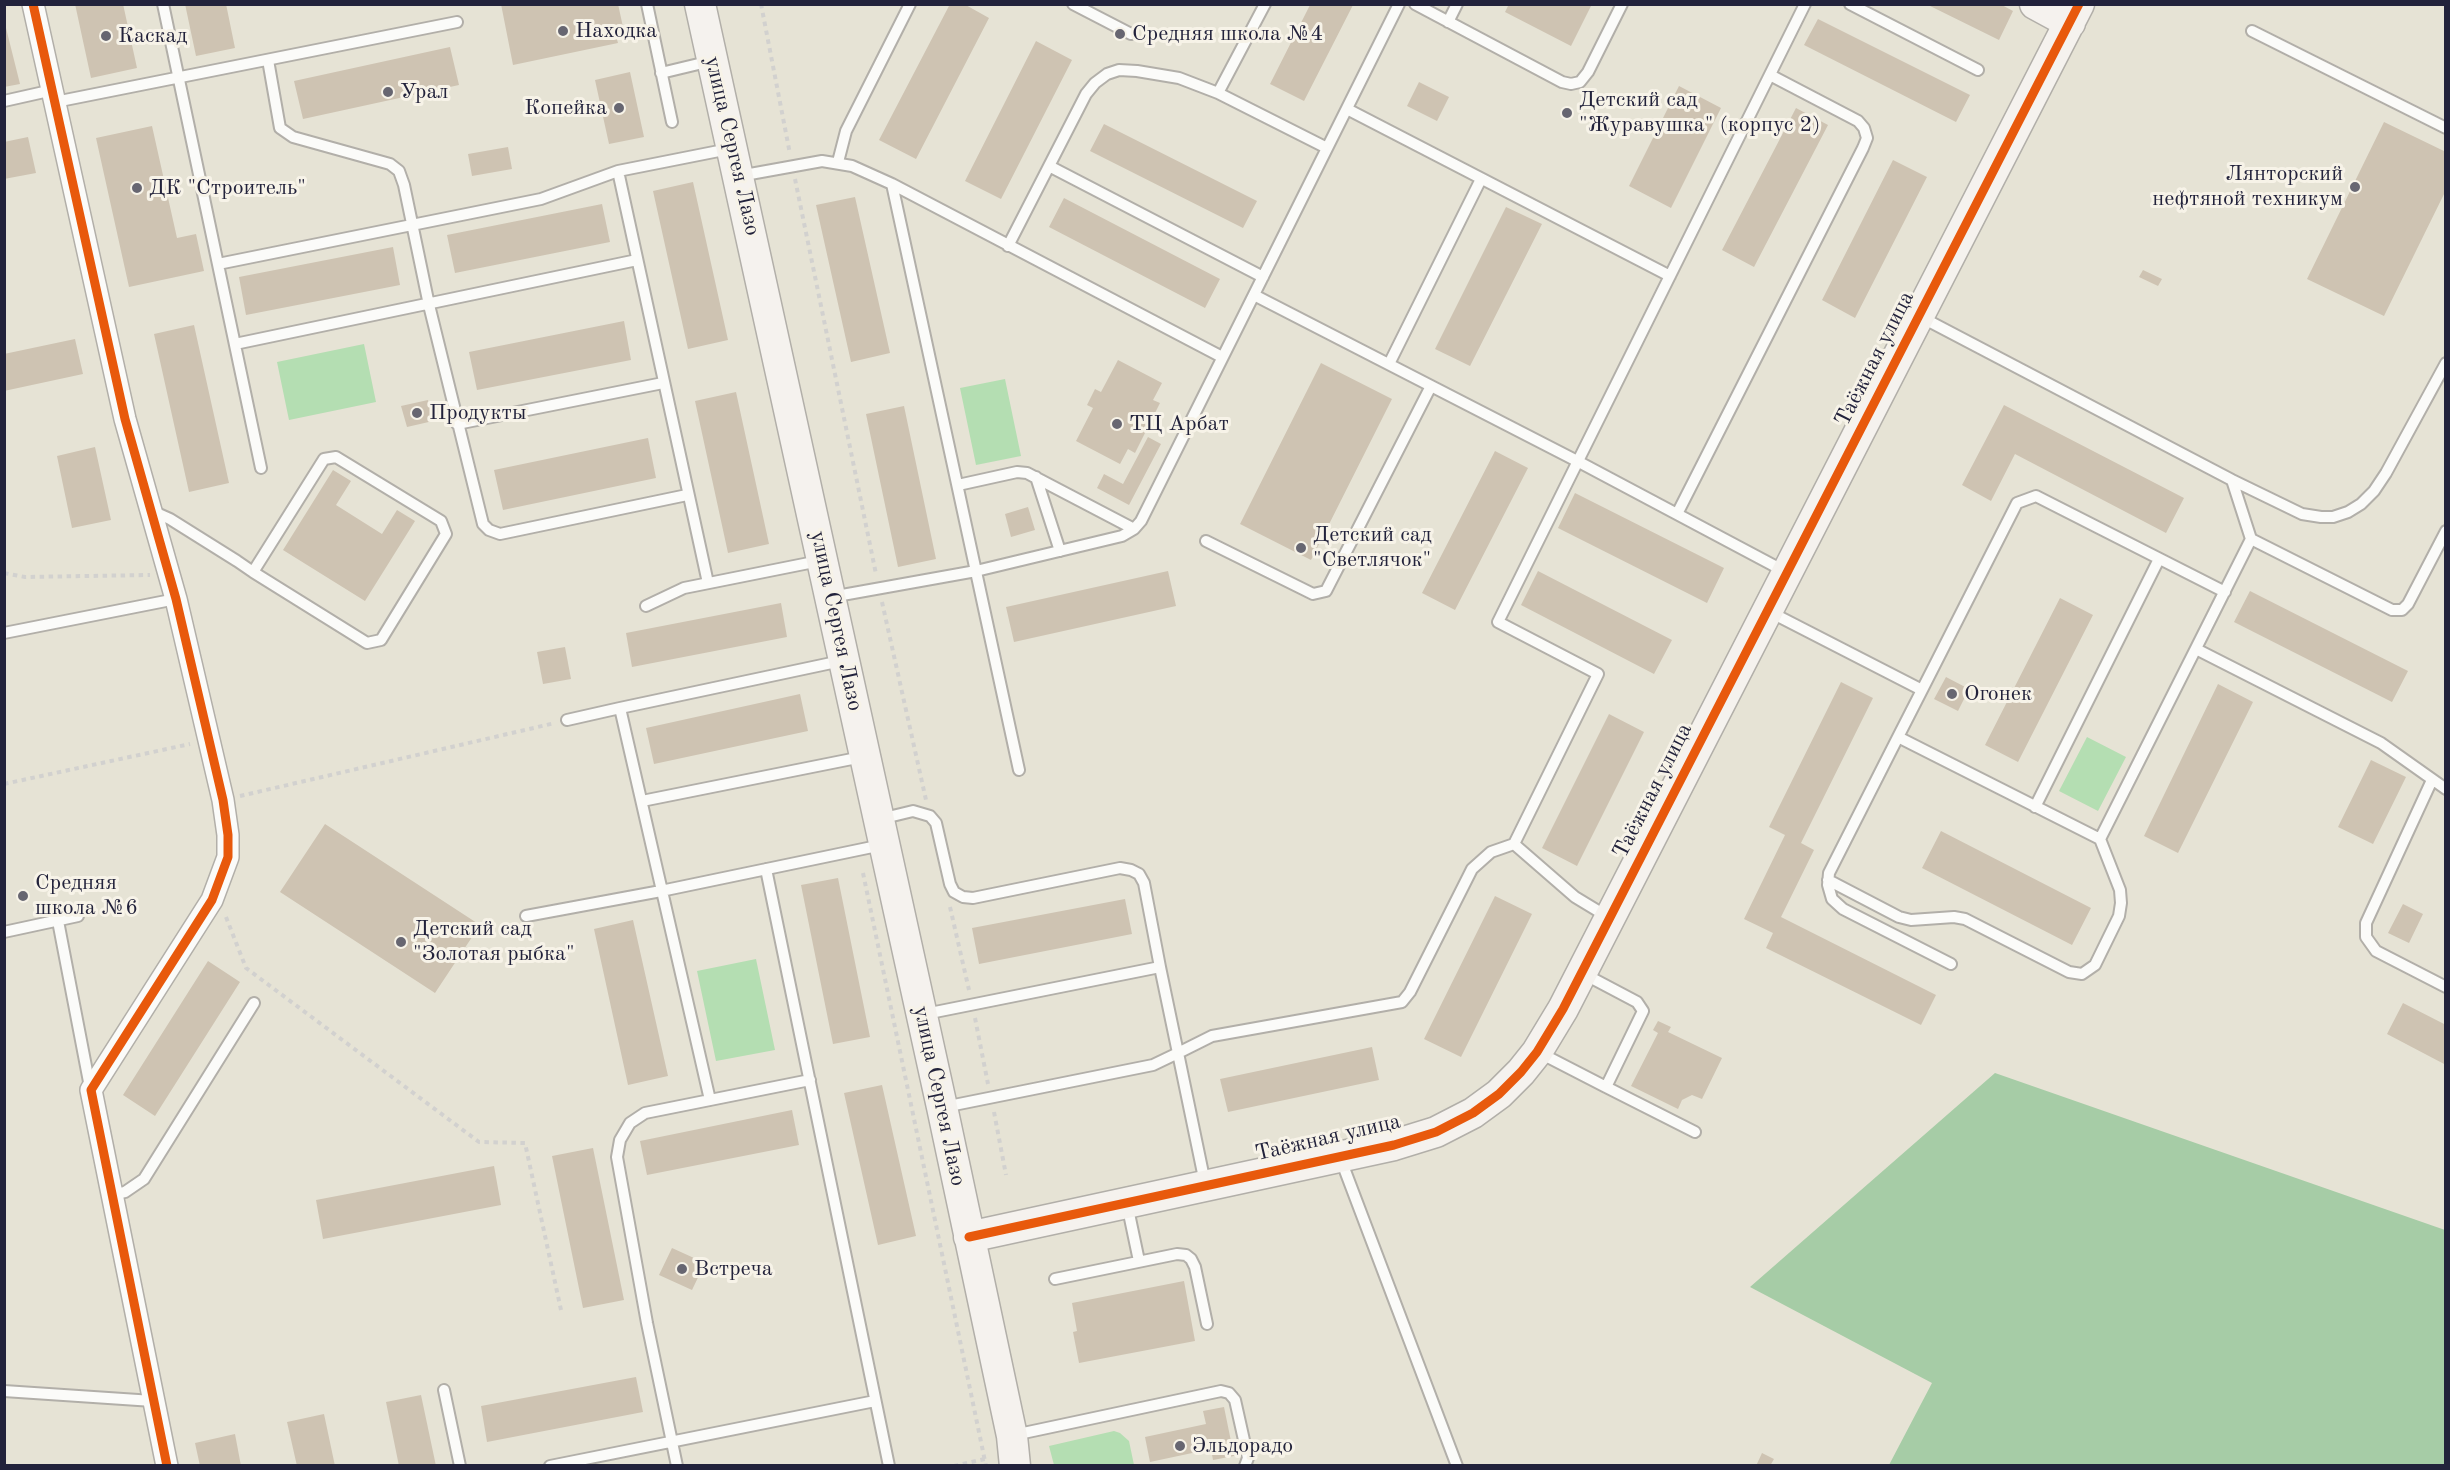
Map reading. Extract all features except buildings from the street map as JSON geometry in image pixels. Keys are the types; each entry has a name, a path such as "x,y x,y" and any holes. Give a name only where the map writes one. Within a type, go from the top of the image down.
{"street":[{"path":"33,4 125,419 176,599 223,800 228,835 228,857 216,891 91,1090 167,1466"},
{"name":"улица Сергея Лазо","path":"700,4 866,756 874,838 922,1015 969,1237"},
{"path":"2035,4 2075,14"},
{"name":"Таёжная улица","path":"969,1237 1394,1145 1436,1132 1473,1113 1499,1094 1537,1052 1582,973 2075,14"},
{"path":"969,1237 1012,1436 1015,1466"}],"lane":[{"path":"163,4 261,468"},
{"path":"647,4 672,122"},
{"path":"838,162 846,131 910,4"},
{"path":"1073,4 1131,34"},
{"path":"1218,93 1265,4"},
{"path":"831,597 976,571 1122,536 1134,529 1141,521 1399,4"},
{"path":"1414,4 1571,84 1580,82 1588,72 1622,4"},
{"path":"1448,22 1457,4"},
{"path":"942,1107 1153,1065 1212,1036 1402,1002 1410,992 1472,869 1491,852 1514,844 1598,674 1498,622 1805,4"},
{"path":"1850,4 1978,70"},
{"path":"4,101 54,96 179,77 457,22"},
{"path":"2252,31 2445,128"},
{"path":"268,60 280,128 293,137 390,164 399,171 457,424 483,524 489,530 500,534 687,495"},
{"path":"661,73 713,61"},
{"path":"1008,246 1086,94 1107,74 1119,70 1179,78 1218,93 1327,148"},
{"path":"1677,514 1867,138 1864,128 1858,121 1770,75"},
{"path":"1347,109 1670,276"},
{"path":"218,264 541,199 618,171 735,163 792,165 822,161 838,162 870,173 892,184 1222,357"},
{"path":"1049,166 1263,277"},
{"path":"618,171 687,495 708,582"},
{"path":"1389,364 1481,178"},
{"path":"892,184 1019,770"},
{"path":"235,344 637,260"},
{"path":"1254,295 1787,572"},
{"path":"1919,316 2232,480 2302,514 2333,518 2361,504 2374,491 2445,363"},
{"path":"457,424 663,383"},
{"path":"1206,541 1312,594 1326,591 1431,386"},
{"path":"152,511 170,519 253,572 368,643 381,640 446,534 441,521 336,457 324,459 253,572"},
{"path":"958,485 1017,472 1027,473 1134,529"},
{"path":"1036,477 1060,551"},
{"path":"2100,839 2251,539 2232,480"},
{"path":"1951,963 1842,909 1832,899 1829,873 2017,503 2036,496 2224,592"},
{"path":"2251,539 2392,610 2402,610 2408,604 2445,531"},
{"path":"2036,807 2159,559"},
{"path":"646,606 684,588 823,560"},
{"path":"4,633 176,599"},
{"path":"1767,610 1922,690"},
{"path":"2196,649 2381,743 2445,789"},
{"path":"567,720 844,660"},
{"path":"620,708 710,1100"},
{"path":"1828,880 1899,917 1911,920 1954,917 1965,919 2069,972 2082,974 2095,965 2119,916 2120,890 2100,839 1898,737"},
{"path":"642,801 866,756"},
{"path":"2432,780 2366,923 2366,937 2376,951 2445,987"},
{"path":"526,916 766,869 874,838 913,812 930,816 936,823 950,884 954,892 963,897 973,898 1120,868 1131,870 1139,874 1144,883 1206,1186"},
{"path":"1514,844 1575,897 1610,918"},
{"path":"766,869 889,1466"},
{"path":"4,932 78,916"},
{"path":"58,921 91,1090"},
{"path":"922,1015 1160,968"},
{"path":"1582,973 1637,1002 1643,1011 1606,1087"},
{"path":"111,1195 125,1192 144,1179 254,1003"},
{"path":"1537,1052 1695,1132"},
{"path":"677,1466 617,1157 620,1140 630,1123 645,1113 810,1080"},
{"path":"1340,1157 1457,1466"},
{"path":"1127,1203 1139,1261"},
{"path":"1055,1279 1177,1254 1186,1255 1191,1259 1207,1324"},
{"path":"444,1390 460,1466"},
{"path":"4,1391 153,1401"},
{"path":"1012,1436 1221,1391 1229,1393 1235,1400 1248,1458 1245,1466"},
{"path":"550,1466 875,1401"}],"path":[{"path":"4,573 25,577 169,575"},
{"path":"223,800 567,720"},
{"path":"4,784 208,740"},
{"path":"874,838 986,1466"},
{"path":"216,891 246,968 479,1142 525,1143 561,1310"},
{"path":"954,1466 985,1459"}],"green space":[{"path":"364,344 376,402 289,420 277,362"},
{"path":"1005,379 1021,456 976,465 960,388"},
{"path":"2087,737 2126,757 2098,811 2059,791"},
{"path":"756,959 775,1050 716,1061 697,971"},
{"path":"1995,1073 2445,1230 2445,1465 1889,1465 1932,1383 1750,1287"},
{"path":"1114,1431 1129,1441 1134,1465 1054,1465 1049,1446"}],"cycle path":[{"path":"33,4 125,419 176,599 223,800 228,835 228,857 212,900 91,1090 167,1466"},
{"path":"969,1237 1394,1145 1436,1132 1473,1113 1499,1094 1521,1072 1537,1052 1563,1009 2079,4"}],"place":[{"name":"Находка","path":"563,31"},
{"name":"Средняя школа №4","path":"1120,34"},
{"name":"Каскад","path":"106,36"},
{"name":"Урал","path":"388,92"},
{"name":"Копейка","path":"619,108"},
{"name":"Детский сад \"Журавушка\" (корпус 2)","path":"1567,113"},
{"name":"Лянторский нефтяной техникум","path":"2355,187"},
{"name":"ДК \"Строитель\"","path":"137,188"},
{"name":"Продукты","path":"417,413"},
{"name":"ТЦ Арбат","path":"1117,424"},
{"name":"Детский сад \"Светлячок\"","path":"1301,548"},
{"name":"Огонек","path":"1952,694"},
{"name":"Средняя школа №6","path":"23,896"},
{"name":"Детский сад \"Золотая рыбка\"","path":"401,942"},
{"name":"Встреча","path":"682,1269"},
{"name":"Эльдорадо","path":"1180,1446"}]}
